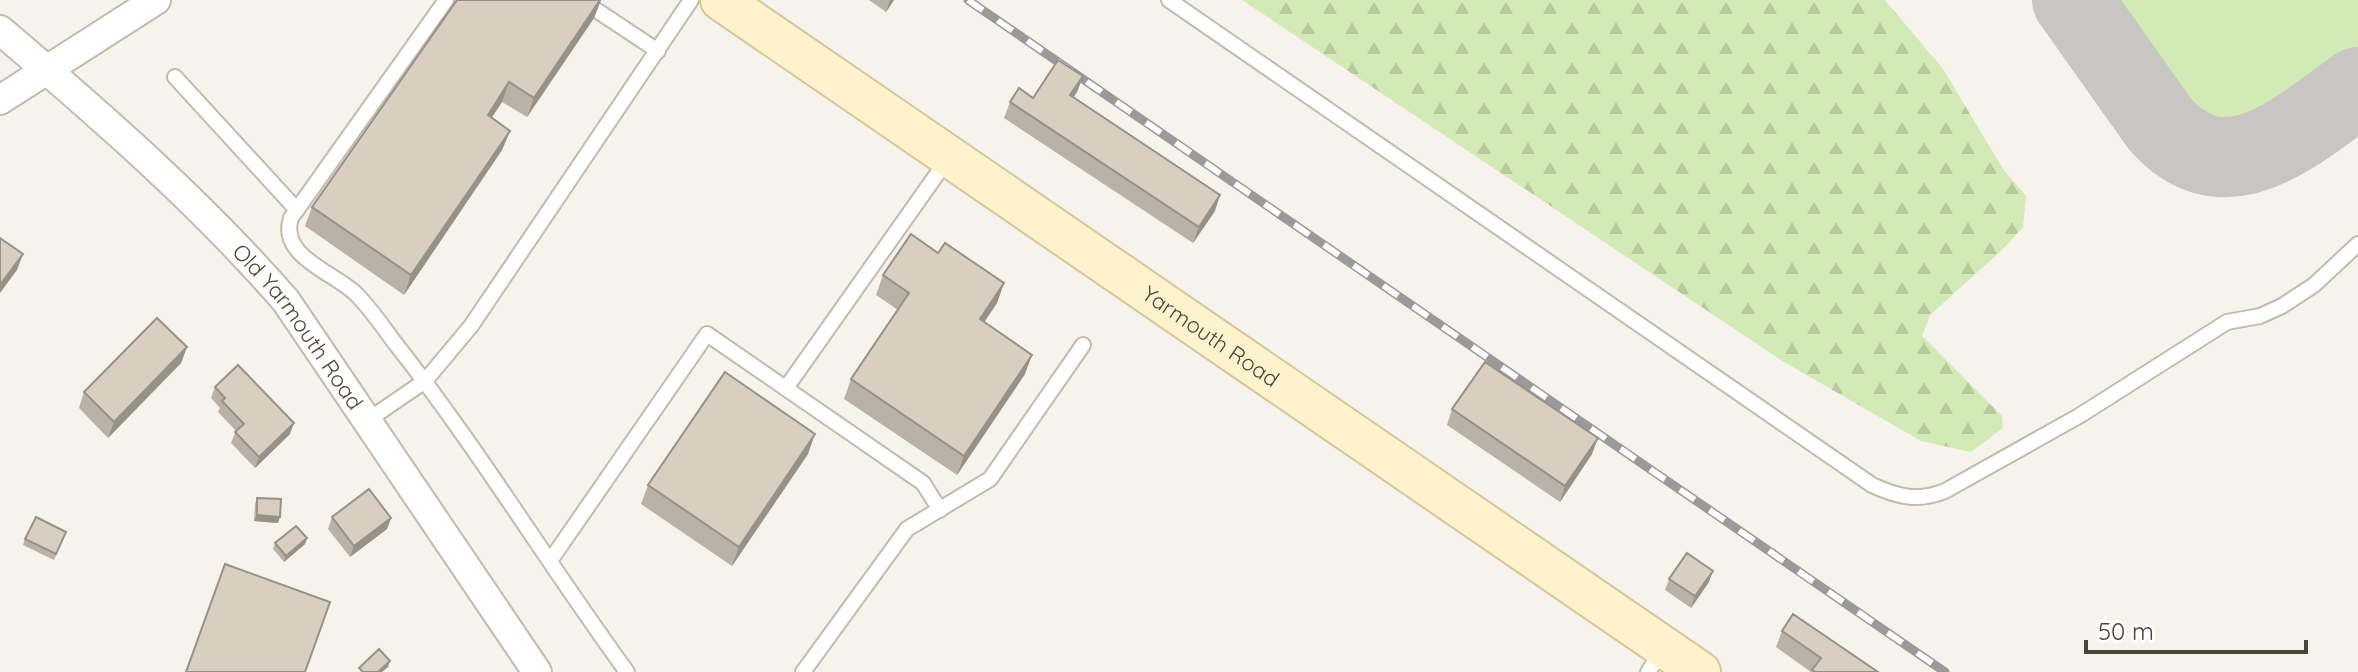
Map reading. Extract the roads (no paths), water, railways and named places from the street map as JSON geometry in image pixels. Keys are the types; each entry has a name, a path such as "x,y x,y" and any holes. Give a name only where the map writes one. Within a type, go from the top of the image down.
{"main road":[{"name":"Yarmouth Road","path":"721,0 949,157 1656,660 1700,672"}],"street":[{"path":"0,100 156,0"},
{"name":"Old Yarmouth Road","path":"0,30 174,186 253,263 286,301 537,672"}],"lane":[{"path":"446,0 297,210 288,226 293,246 357,294 425,381 627,672"},
{"path":"581,0 658,51"},
{"path":"365,422 425,381 471,326 691,0"},
{"path":"1169,0 1872,485 1901,496 1928,498 1945,491 2079,416 2227,322 2260,316 2282,306 2314,285 2358,244"},
{"path":"175,77 297,210"},
{"path":"786,388 949,157"},
{"path":"550,561 707,334 923,483 940,510"},
{"path":"803,672 907,529 990,479 1083,345"}],"railway":[{"path":"968,0 1945,672"}]}
